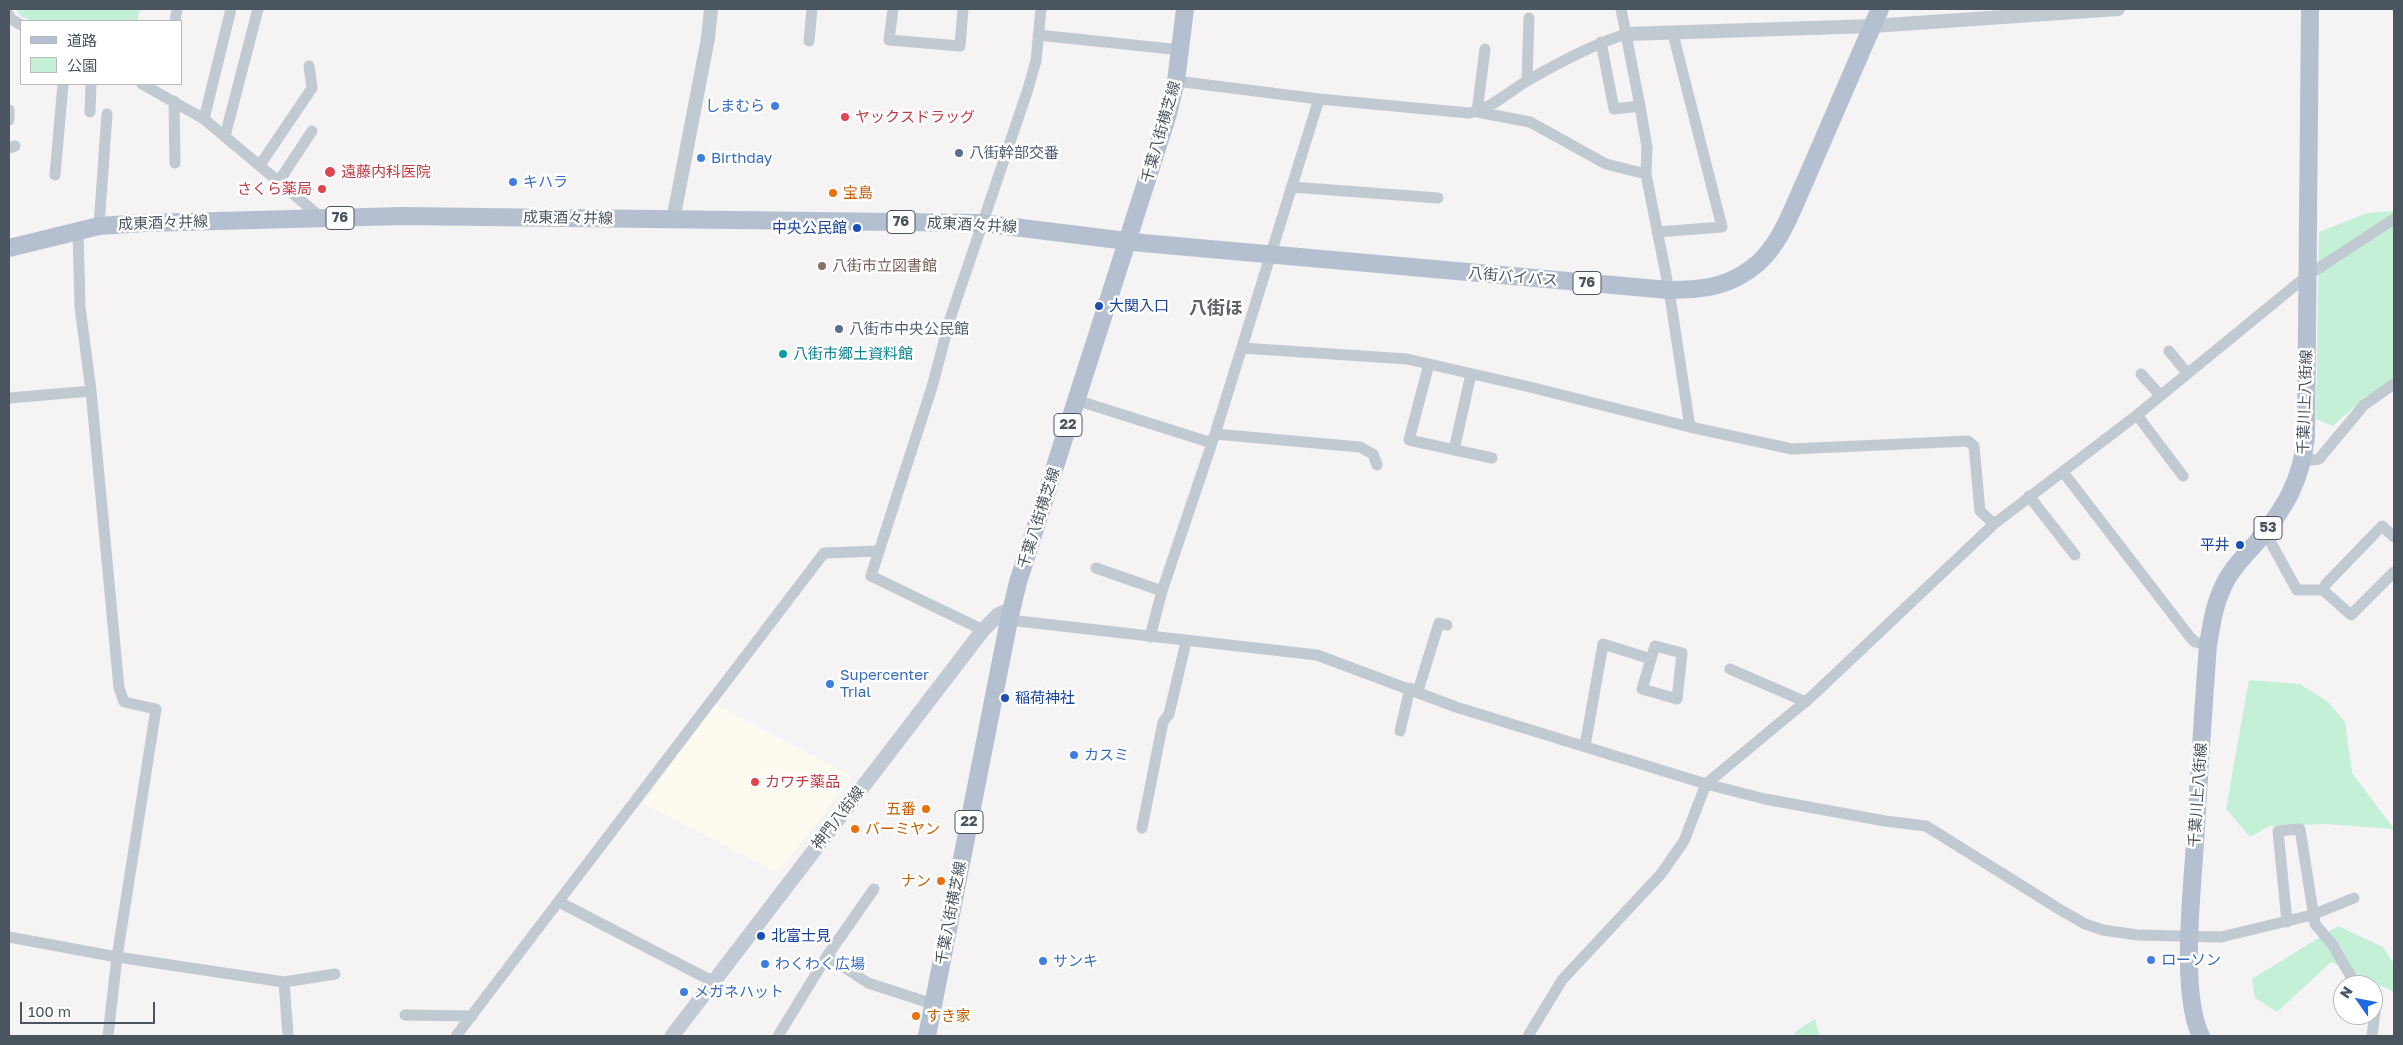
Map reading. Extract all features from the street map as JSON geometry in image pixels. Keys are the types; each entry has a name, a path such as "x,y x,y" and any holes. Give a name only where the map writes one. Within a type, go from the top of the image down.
{"main road":[{"name":"千葉八街横芝線","path":"927,1036 1010,614 1076,400 1128,241 1176,81 1185,9"},
{"name":"八街バイパス","path":"1128,241 1669,290 1704,290 1724,284 1757,264 1771,249 1783,228 1880,9"},
{"name":"千葉川上八街線","path":"2202,1036 2196,1025 2192,1003 2190,938 2208,645 2214,606 2228,577 2265,532 2289,497 2303,461 2306,436 2310,9"},
{"name":"成東酒々井線","path":"9,248 98,226 402,216 981,223 1128,241"},
{"name":"神門八街線","path":"672,1036 983,630 998,615 1010,614"}],"street":[{"path":"204,119 231,9"},
{"path":"225,136 258,9"},
{"path":"673,220 708,38 711,9"},
{"path":"809,41 812,9"},
{"path":"893,9 889,40 960,46 963,9"},
{"path":"983,630 871,576 932,387 950,319 1027,92 1036,60 1041,9"},
{"path":"1621,9 1647,147 1646,174 1669,290 1690,428"},
{"path":"1477,112 1527,81 1602,42 1626,34 1673,34 1873,26 2000,12 2118,9"},
{"path":"9,15 20,24"},
{"path":"1527,81 1529,18"},
{"path":"1038,34 1181,50"},
{"path":"1657,232 1722,227 1673,34"},
{"path":"1602,42 1614,109 1640,106"},
{"path":"1477,112 1485,49"},
{"path":"260,165 312,88 309,66"},
{"path":"1176,81 1319,99 1469,113 1477,112 1530,122 1606,164 1646,174"},
{"path":"55,175 63,85"},
{"path":"90,112 91,85"},
{"path":"146,85 161,89 174,101 204,119 323,219"},
{"path":"1150,637 1162,591 1214,439 1319,99"},
{"path":"174,101 175,163"},
{"path":"9,110 9,120"},
{"path":"98,226 107,114"},
{"path":"279,181 312,131"},
{"path":"1292,187 1438,198"},
{"path":"1528,1036 1562,980 1662,874 1684,841 1706,784 1806,702 1994,524 2137,415 2187,372 2308,275 2394,219"},
{"path":"78,230 80,307 91,391 121,698 124,702 156,708 117,957 108,1036"},
{"path":"1242,348 1407,359 1690,428 1792,449 1968,441 1974,446 1980,511 1994,524"},
{"path":"2169,351 2187,372"},
{"path":"1429,364 1409,440 1492,458"},
{"path":"1454,450 1471,374"},
{"path":"2141,374 2160,395"},
{"path":"2303,461 2319,459 2364,405 2394,384"},
{"path":"9,398 91,391"},
{"path":"1076,400 1214,439 1360,447 1373,454 1377,465"},
{"path":"2137,415 2184,476"},
{"path":"2063,472 2190,638 2195,642 2208,645"},
{"path":"2029,496 2075,555"},
{"path":"2323,590 2326,584 2382,526 2394,538"},
{"path":"2265,532 2297,590 2323,590 2351,615 2394,572"},
{"path":"456,1036 824,553 878,551"},
{"path":"1096,568 1162,591"},
{"path":"1010,614 1186,642 1317,655 1456,707 1706,784 1766,799 1884,821 1926,826 2085,924 2103,930 2137,935 2221,938 2312,915 2354,898"},
{"path":"1400,731 1439,623 1447,625"},
{"path":"1142,828 1163,722 1169,714 1186,642"},
{"path":"1585,746 1603,644 1651,659"},
{"path":"1656,646 1682,653 1677,699 1642,689 1651,659 1656,646"},
{"path":"1730,669 1806,702"},
{"path":"2287,922 2278,831 2300,829 2312,915 2315,924 2332,944 2350,975"},
{"path":"778,1036 827,956 874,889"},
{"path":"559,902 712,982"},
{"path":"9,937 117,957 284,982 336,974"},
{"path":"827,956 868,983 934,1004"},
{"path":"284,982 288,1036"},
{"path":"405,1015 472,1016"}],"shaded area":[{"path":"715,704 852,776 778,873 643,803"}],"green space":[{"path":"16,9 140,9 137,20 30,20 20,16"},
{"path":"2394,211 2394,383 2366,396 2333,426 2316,419 2319,232 2367,213"},
{"path":"2249,680 2300,684 2328,702 2345,722 2352,773 2394,829 2324,824 2269,826 2250,837 2226,809"},
{"path":"2338,926 2383,947 2394,964 2394,992 2383,987 2383,975 2358,975 2331,962 2277,1012 2255,998 2252,979"},
{"path":"1815,1019 1820,1036 1794,1036 1796,1031"}],"place":[{"name":"しまむら","path":"775,106"},
{"name":"ヤックスドラッグ","path":"845,117"},
{"name":"八街幹部交番","path":"959,153"},
{"name":"Birthday","path":"701,158"},
{"name":"遠藤内科医院","path":"330,172"},
{"name":"キハラ","path":"513,182"},
{"name":"さくら薬局","path":"322,189"},
{"name":"宝島","path":"833,193"},
{"name":"中央公民館","path":"857,228"},
{"name":"八街市立図書館","path":"822,266"},
{"name":"大関入口","path":"1099,306"},
{"name":"八街市中央公民館","path":"839,329"},
{"name":"八街市郷土資料館","path":"783,354"},
{"name":"平井","path":"2240,545"},
{"name":"Supercenter Trial","path":"830,684"},
{"name":"稲荷神社","path":"1005,698"},
{"name":"カスミ","path":"1074,755"},
{"name":"カワチ薬品","path":"755,782"},
{"name":"五番","path":"926,809"},
{"name":"バーミヤン","path":"855,829"},
{"name":"ナン","path":"941,881"},
{"name":"北富士見","path":"761,936"},
{"name":"ローソン","path":"2151,960"},
{"name":"サンキ","path":"1043,961"},
{"name":"わくわく広場","path":"765,964"},
{"name":"メガネハット","path":"684,992"},
{"name":"すき家","path":"916,1016"}],"district":[{"name":"八街ほ","path":"1216,308"}]}
